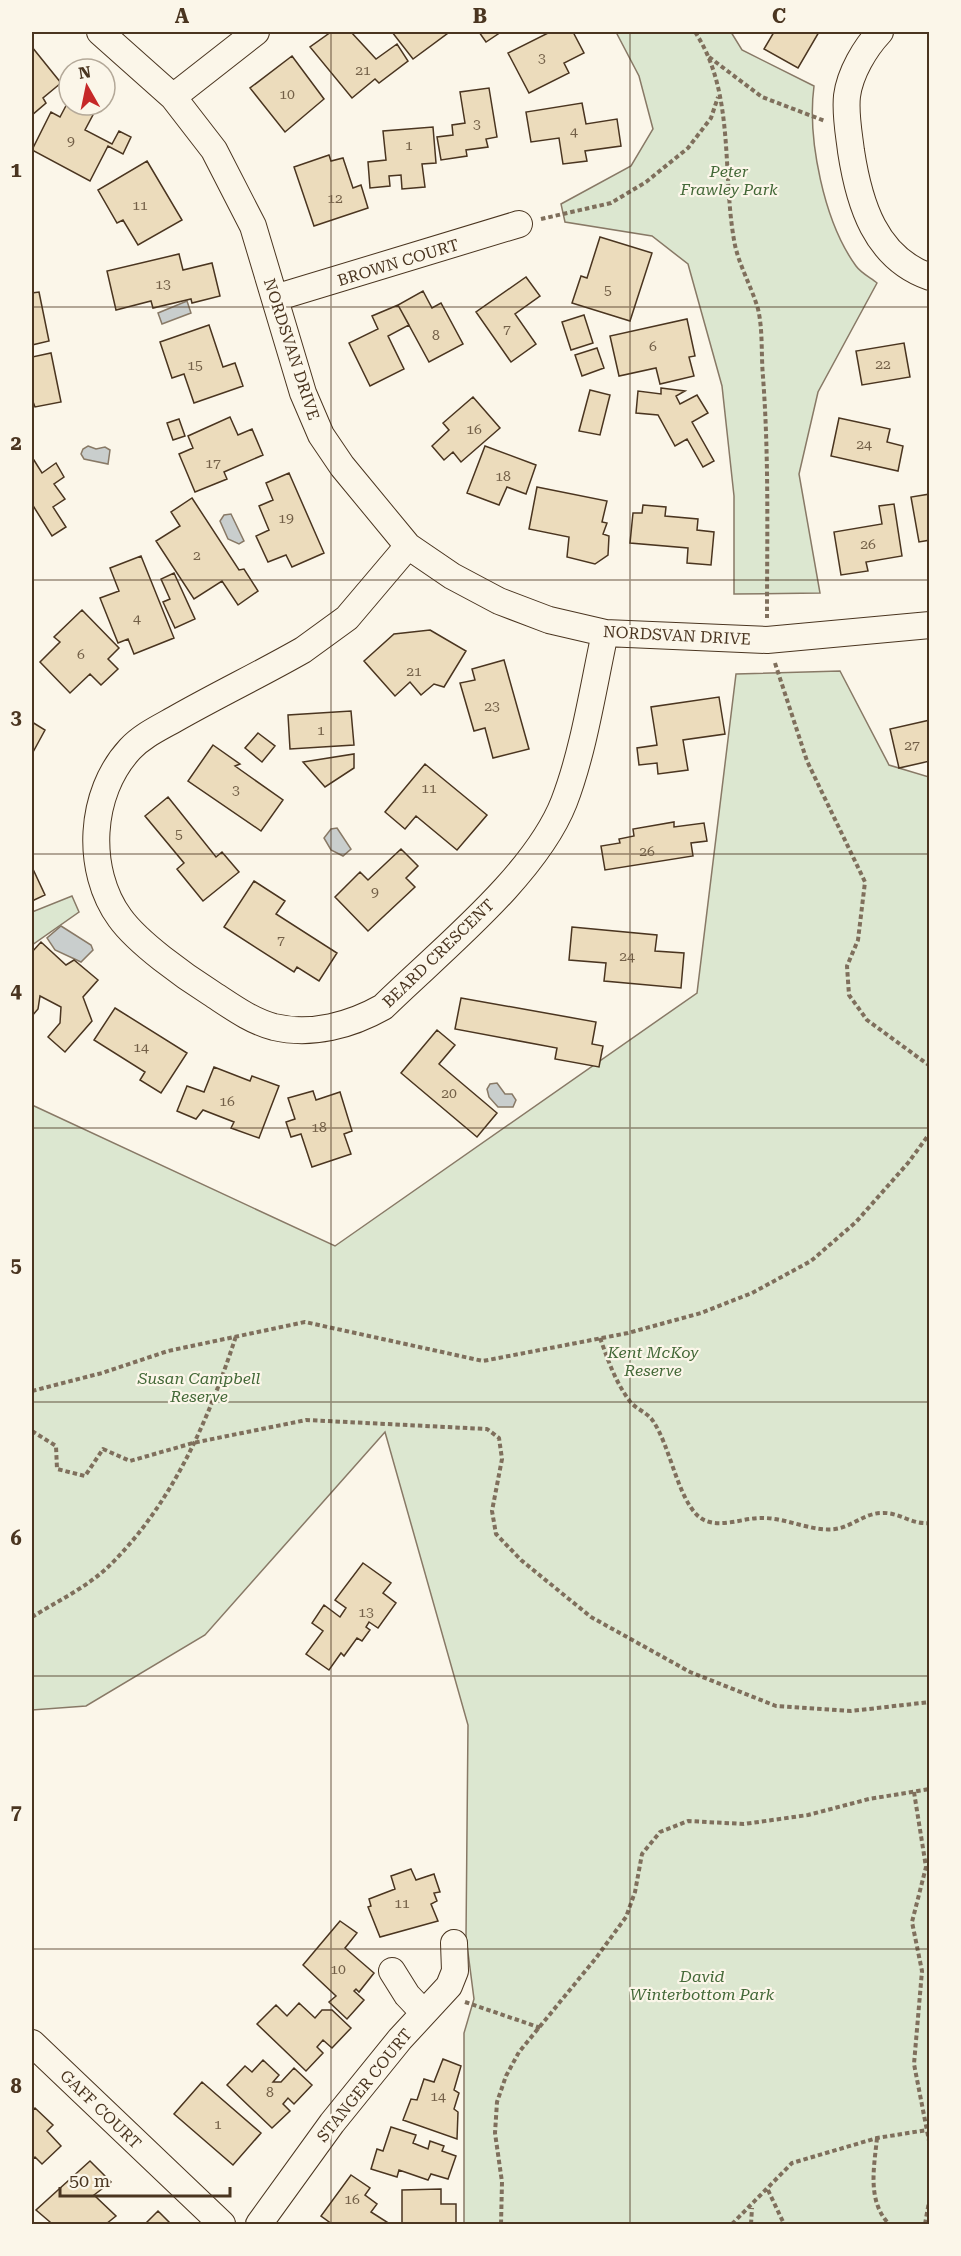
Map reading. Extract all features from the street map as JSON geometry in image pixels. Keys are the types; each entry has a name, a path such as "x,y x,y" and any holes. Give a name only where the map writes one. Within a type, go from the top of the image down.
{"street":[{"name":"NORDSVAN DRIVE","path":"100,32 173,97 214,150 253,226 303,393 321,435 342,465 408,546 452,576 499,601 549,620 605,633 767,640 930,625"},
{"path":"173,97 256,32"},
{"path":"880,32 856,67 847,96 848,131 864,210 886,248 905,264 930,277"},
{"name":"BROWN COURT","path":"275,298 519,224"},
{"name":"BEARD CRESCENT","path":"408,546 347,618 326,634 303,650 140,739 117,768 100,807 96,840 100,873 110,903 121,919 190,980 253,1020 275,1027 304,1030 358,1021 383,1006 514,880 542,842 564,803 587,718 605,633"},
{"name":"STANGER COURT","path":"259,2224 332,2123 451,1983 455,1971 454,1942"},
{"path":"392,1971 407,1995 424,2013"},
{"name":"GAFF COURT","path":"32,2043 222,2224"}],"path":[{"path":"695,32 708,57 718,96 727,146 734,240 746,282 758,309 768,438 767,640 807,761 865,882 858,940 847,966 849,995 867,1020 930,1066"},
{"path":"708,57 762,97 848,131"},
{"path":"519,224 611,203 646,182 688,148 711,118 718,96"},
{"path":"32,1391 102,1373 168,1351 305,1322 483,1361 600,1338 701,1313 752,1293 811,1261 856,1222 908,1163 930,1133"},
{"path":"32,1617 107,1568 152,1517 206,1418 236,1336"},
{"path":"600,1338 613,1373 630,1402 652,1418 687,1499 697,1515 704,1520 716,1523 765,1518 833,1530 866,1516 881,1513 903,1516 915,1523 930,1523"},
{"path":"32,1431 56,1446 57,1469 86,1476 103,1449 130,1461 193,1443 306,1420 487,1429 499,1438 502,1459 492,1511 496,1534 521,1560 591,1617 690,1672 776,1706 851,1711 930,1702"},
{"path":"501,2224 502,2182 495,2133 497,2102 512,2064 626,1917 635,1892 642,1854 660,1832 688,1821 744,1824 808,1815 870,1799 930,1789"},
{"path":"914,1792 926,1868 912,1922 922,1971 914,2064 930,2146"},
{"path":"443,1994 541,2028"},
{"path":"732,2224 752,2207 792,2163 877,2138 927,2130"},
{"path":"877,2138 874,2202 880,2215 889,2224"},
{"path":"768,2189 784,2224"},
{"path":"925,2224 930,2196"},
{"path":"751,2224 752,2207"}],"green space":[{"name":"Peter Frawley Park","path":"616,32 731,32 742,50 814,86 813,130 820,179 827,204 835,227 856,266 877,283 818,392 799,474 820,593 734,594 734,496 722,386 688,264 652,236 565,222 561,204 631,166 653,129 639,76"},
{"path":"840,671 889,765 929,777 929,2224 464,2224 464,2033 474,1999 466,1937 468,1725 385,1432 205,1635 86,1706 32,1710 32,1105 335,1246 697,993 736,674"},
{"path":"72,896 79,912 32,945 32,912"}],"shaded area":[{"path":"187,301 191,313 162,324 158,313"},
{"path":"88,446 96,449 105,447 110,450 108,464 84,459 81,454"},
{"path":"231,514 244,541 239,544 228,539 220,521 224,515"},
{"path":"337,828 351,849 343,856 331,850 324,838 331,829"},
{"path":"61,926 91,945 93,950 81,962 55,950 47,938"},
{"path":"497,1083 505,1094 512,1094 516,1100 513,1107 498,1107 489,1097 487,1089 490,1084"}],"building":[{"path":"331,32 351,32 376,59 397,44 408,61 379,83 375,79 352,98 310,47"},
{"path":"392,32 448,32 448,33 413,59"},
{"path":"479,32 501,32 486,42"},
{"path":"550,32 573,32 584,53 564,63 569,73 529,93 508,53"},
{"path":"774,32 819,32 798,68 764,49"},
{"path":"32,47 57,78 57,86 43,98 46,103 32,115"},
{"path":"292,56 324,99 285,132 250,88"},
{"path":"489,88 497,137 486,139 488,147 466,150 467,156 441,160 437,137 453,135 452,125 465,123 460,92"},
{"path":"582,103 586,124 617,119 621,146 585,151 587,161 563,164 559,138 531,142 526,112"},
{"path":"51,112 57,117 92,117 85,130 112,144 119,131 131,137 123,154 108,146 90,181 32,150"},
{"path":"433,127 436,163 422,164 425,187 402,189 401,175 389,176 390,186 370,188 368,162 386,160 383,131"},
{"path":"329,155 331,161 343,158 353,188 361,185 368,208 314,226 294,167"},
{"path":"147,161 182,220 138,245 123,220 117,223 98,190"},
{"path":"600,237 652,253 630,321 572,303 581,276 587,278"},
{"path":"179,254 183,270 212,263 220,296 192,303 191,299 153,308 151,301 116,310 107,271"},
{"path":"526,277 540,296 515,314 536,344 511,362 476,312"},
{"path":"423,291 432,308 441,303 463,344 429,362 398,305"},
{"path":"39,292 49,341 32,345 32,293"},
{"path":"398,305 409,325 388,336 404,369 370,386 349,343 378,329 372,316"},
{"path":"584,315 593,343 571,350 562,322"},
{"path":"687,319 695,356 689,357 694,376 660,384 656,368 619,376 610,336"},
{"path":"209,325 223,367 235,363 243,386 194,403 184,374 172,378 160,342"},
{"path":"904,343 910,377 862,385 856,351"},
{"path":"597,348 604,368 582,376 575,355"},
{"path":"51,353 61,402 35,407 32,399 32,357"},
{"path":"661,388 685,391 676,396 680,404 697,395 708,413 692,422 714,461 703,467 687,439 675,446 658,415 636,413 638,391 661,394"},
{"path":"590,390 610,395 600,435 579,431"},
{"path":"473,397 500,428 461,462 453,452 444,460 432,446 449,430 443,423"},
{"path":"230,417 238,435 252,429 263,455 224,472 227,479 195,492 179,454 193,448 188,436"},
{"path":"839,418 890,429 887,442 903,446 898,471 831,456"},
{"path":"179,419 185,436 173,440 167,423"},
{"path":"485,446 536,465 526,494 507,487 499,505 467,493"},
{"path":"32,457 42,473 56,463 64,477 54,484 65,499 53,507 66,527 52,536 32,504"},
{"path":"289,473 324,553 292,567 286,555 268,562 256,536 269,530 259,506 273,500 266,483"},
{"path":"537,487 607,501 602,522 607,523 603,534 609,536 608,555 595,564 567,557 569,537 529,529"},
{"path":"930,494 930,540 919,542 911,497"},
{"path":"192,498 239,570 244,569 258,591 238,605 222,581 194,599 156,541 180,526 171,512"},
{"path":"894,504 902,556 866,562 868,571 841,575 834,532 882,524 879,506"},
{"path":"643,505 666,507 665,516 698,519 697,530 714,532 711,565 687,563 688,548 630,543 633,513 642,513"},
{"path":"141,556 174,638 134,654 128,639 118,643 100,598 119,591 110,568"},
{"path":"174,573 195,619 175,628 163,602 170,599 161,579"},
{"path":"82,610 119,648 108,659 118,669 101,685 90,674 70,693 40,662 60,642 54,637"},
{"path":"430,630 466,651 444,687 434,684 421,695 410,682 395,696 364,661 394,634"},
{"path":"504,660 529,749 493,758 485,728 474,731 460,683 475,680 472,669"},
{"path":"719,697 725,734 683,740 688,770 658,774 657,763 639,765 637,748 657,745 651,707"},
{"path":"351,711 354,745 290,749 288,715"},
{"path":"930,720 930,761 899,768 890,729"},
{"path":"32,722 45,730 32,754"},
{"path":"258,733 275,746 262,762 245,748"},
{"path":"213,745 240,764 235,766 283,800 261,831 188,781"},
{"path":"354,754 354,768 325,787 303,762"},
{"path":"425,764 487,815 457,850 416,816 405,829 385,812"},
{"path":"168,797 216,857 222,852 239,872 203,901 177,869 184,863 145,816"},
{"path":"674,822 674,827 704,823 707,841 691,843 693,856 605,870 601,846 620,843 619,839 634,836 633,829"},
{"path":"401,849 418,866 406,878 415,887 368,931 335,897 360,872 368,880"},
{"path":"32,867 45,895 32,901"},
{"path":"254,881 285,901 276,914 337,953 319,981 297,967 294,972 224,927"},
{"path":"572,927 657,935 655,951 684,953 681,988 604,981 606,963 569,960"},
{"path":"41,942 66,965 74,960 98,980 83,997 92,1021 65,1052 48,1037 60,1023 61,1007 40,996 38,1009 32,1016 32,952"},
{"path":"461,998 596,1022 592,1044 603,1046 599,1067 555,1059 557,1048 455,1029"},
{"path":"115,1008 187,1053 161,1093 140,1080 145,1072 94,1040"},
{"path":"437,1030 455,1045 439,1064 497,1113 477,1137 401,1073"},
{"path":"214,1067 250,1081 252,1076 279,1086 259,1138 231,1128 234,1122 203,1110 196,1119 177,1111 187,1086 204,1092"},
{"path":"313,1091 316,1100 340,1092 352,1131 344,1134 351,1154 312,1167 301,1134 291,1137 286,1122 295,1119 288,1098"},
{"path":"363,1563 391,1583 383,1593 396,1603 378,1628 369,1622 366,1627 370,1630 362,1641 357,1638 344,1656 341,1653 329,1670 306,1654 323,1631 312,1623 324,1605 340,1617 346,1608 335,1600"},
{"path":"411,1869 416,1880 434,1874 440,1892 434,1893 437,1901 431,1904 438,1921 380,1937 368,1907 371,1906 369,1899 395,1889 391,1876"},
{"path":"340,1921 357,1933 345,1948 374,1973 359,1992 356,1989 354,1991 364,2000 347,2019 329,2002 336,1996 303,1965"},
{"path":"299,2003 315,2018 322,2010 332,2010 351,2028 332,2048 323,2040 317,2047 323,2053 306,2071 257,2024 276,2005 287,2016"},
{"path":"443,2059 461,2066 454,2090 459,2093 454,2109 458,2112 457,2139 403,2120 411,2099 417,2100 424,2079 434,2082"},
{"path":"263,2060 279,2075 273,2082 281,2082 294,2068 312,2085 294,2104 288,2098 283,2104 290,2111 272,2128 227,2085 245,2066 252,2072"},
{"path":"202,2082 261,2133 233,2165 174,2114"},
{"path":"35,2108 53,2125 47,2131 61,2146 42,2164 35,2157 32,2160 32,2111"},
{"path":"391,2127 416,2135 413,2143 428,2149 430,2141 444,2146 442,2151 456,2156 448,2179 431,2174 428,2180 399,2170 397,2177 371,2169 377,2149 383,2151"},
{"path":"90,2161 111,2182 94,2195 116,2216 106,2224 48,2224 50,2222 36,2210"},
{"path":"351,2175 370,2188 365,2195 377,2204 371,2212 390,2224 332,2224 321,2216"},
{"path":"441,2189 441,2204 456,2204 456,2224 402,2224 402,2190"},
{"path":"158,2211 171,2224 145,2224"}],"park label":[{"name":"Kent McKoy Reserve","path":"653,1361"},
{"name":"Susan Campbell Reserve","path":"199,1387"},
{"name":"David Winterbottom Park","path":"702,1985"}]}
